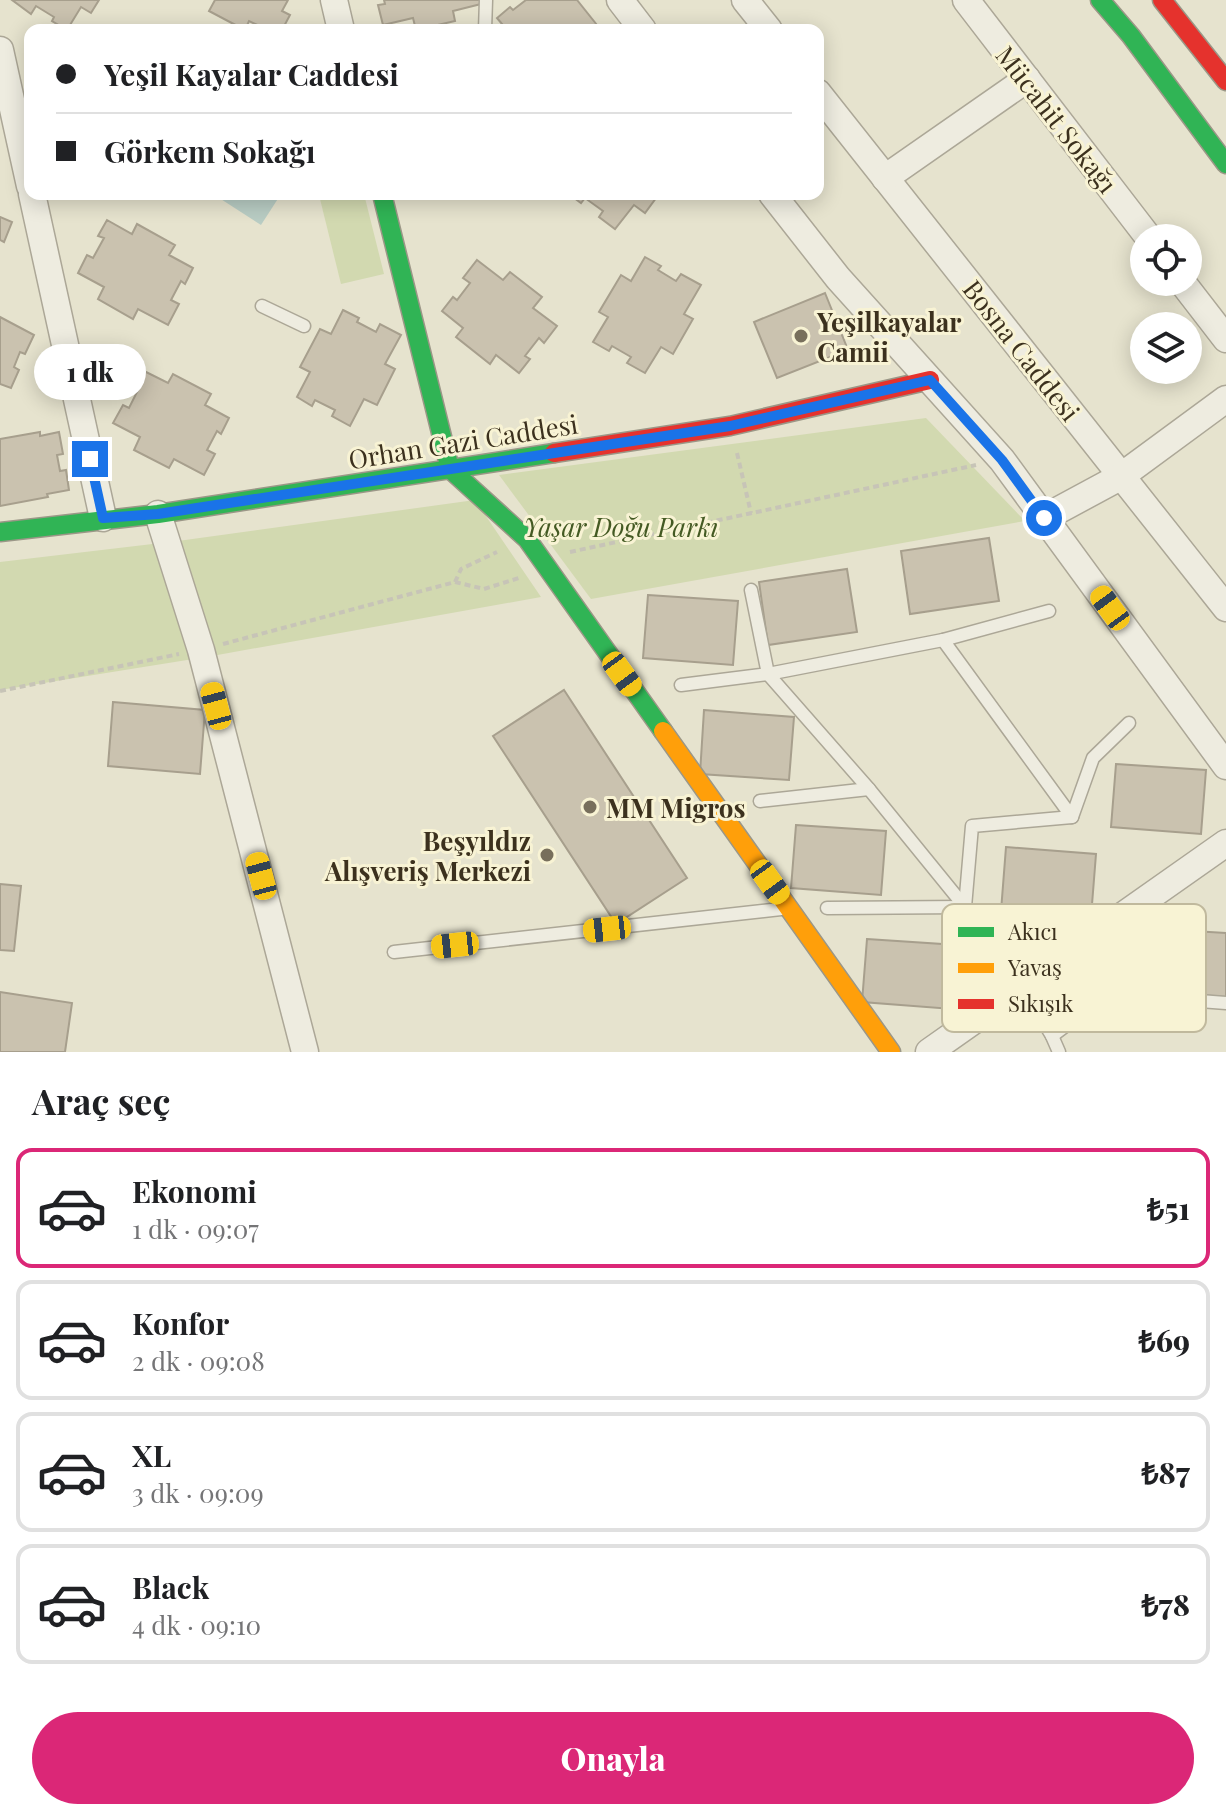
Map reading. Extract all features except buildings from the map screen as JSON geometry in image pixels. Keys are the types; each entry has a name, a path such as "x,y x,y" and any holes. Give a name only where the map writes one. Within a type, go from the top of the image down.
{"main road":[{"path":"1100,0 1131,36 1226,164"},
{"path":"1162,0 1226,81"},
{"path":"383,200 450,469 527,539 891,1052"},
{"name":"Orhan Gazi Caddesi","path":"0,532 158,514 730,426 930,380"}],"street":[{"path":"334,0 340,24"},
{"path":"620,0 638,24"},
{"path":"745,0 764,24"},
{"name":"Mücahit Sokağı","path":"966,0 1138,224"},
{"path":"0,50 24,159"},
{"path":"885,178 1027,79"},
{"name":"Bosna Caddesi","path":"824,101 1120,477 1225,603"},
{"path":"33,200 103,518"},
{"path":"777,200 838,278 1002,460 1226,766"},
{"path":"1193,296 1226,339"},
{"path":"1044,518 1120,477 1226,399"},
{"path":"158,514 201,650 305,1052"},
{"path":"1139,904 1226,843"},
{"path":"929,1052 957,1032"}],"lane":[{"path":"485,24 486,0"},
{"path":"262,306 304,326"},
{"path":"751,590 768,674 869,789 963,904"},
{"path":"681,685 768,674 943,640 1049,611"},
{"path":"943,640 1072,817"},
{"path":"1072,817 1093,758 1129,723"},
{"path":"760,801 869,789"},
{"path":"965,904 972,826 1072,817"},
{"path":"827,908 942,907"},
{"path":"394,952 789,908"},
{"path":"1206,1001 1226,1003"},
{"path":"1050,1032 1059,1052"},
{"path":"1052,1036 1057,1032"}],"path":[{"path":"730,426 751,513"},
{"path":"0,691 201,650 455,582 484,589 544,564 751,513 1002,460"},
{"path":"455,582 461,569 527,539"}],"green space":[{"path":"320,200 366,200 384,274 341,284"},
{"name":"Yaşar Doğu Parkı","path":"926,418 1025,521 591,599 499,475"},
{"path":"475,500 541,597 212,656 0,690 0,562"}],"shaded area":[{"path":"222,200 277,200 261,225"}],"traffic: fast":[{"path":"1100,0 1131,36 1226,164"},
{"path":"383,200 450,469 527,539 663,731"},
{"path":"0,532 158,514 554,453"}],"traffic: slow":[{"path":"663,731 891,1052"}],"traffic: jam":[{"path":"1162,0 1226,81"},
{"path":"554,453 730,426 930,380"}],"place":[{"name":"Yeşilkayalar Camii","path":"801,336"},
{"name":"MM Migros","path":"590,807"},
{"name":"Beşyıldız Alışveriş Merkezi","path":"547,855"}],"route":[{"path":"90,459 103,518 158,514 730,426 930,380 1002,460 1044,518"}]}
